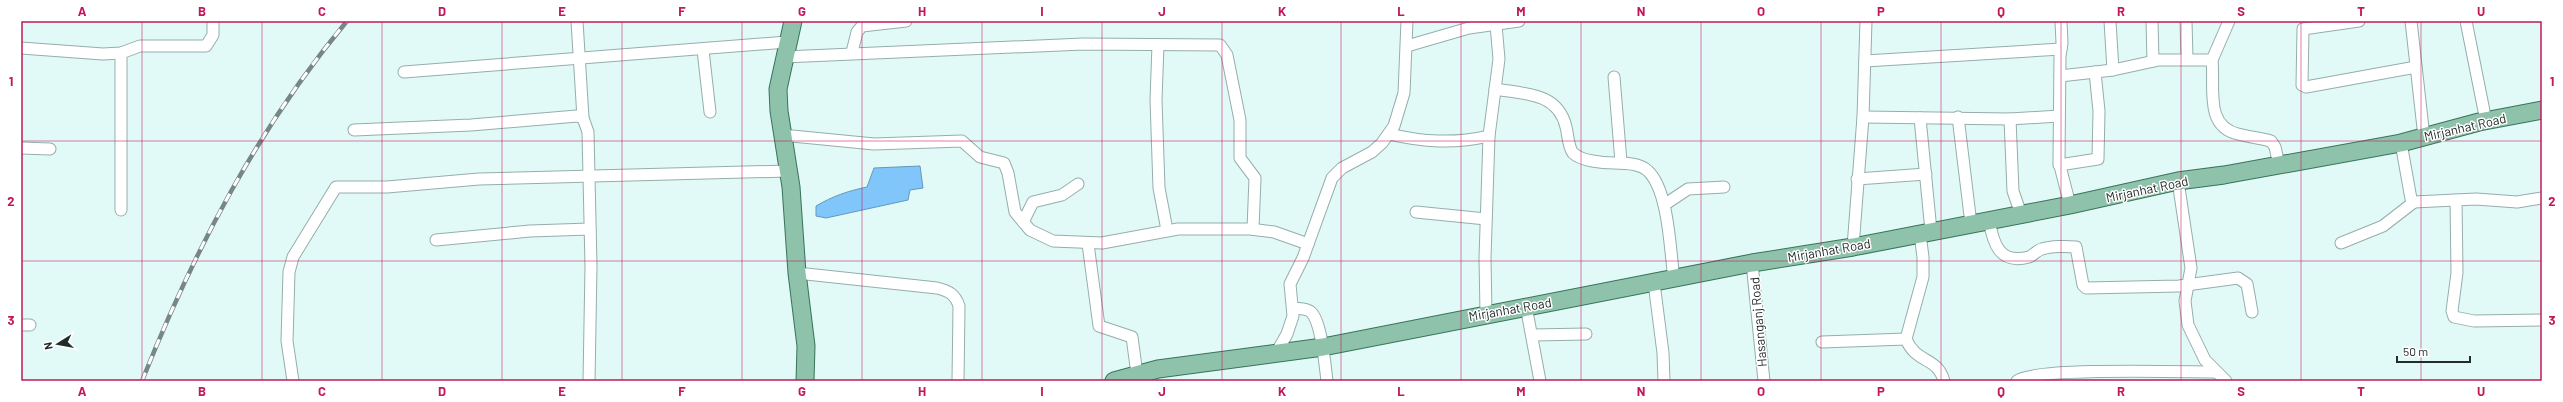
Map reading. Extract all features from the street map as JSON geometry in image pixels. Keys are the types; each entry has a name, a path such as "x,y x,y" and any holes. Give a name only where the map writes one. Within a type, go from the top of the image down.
{"main road":[{"path":"793,21 785,49 778,89 806,346 805,381"},
{"name":"Mirjanhat Road","path":"1114,381 1137,374 1159,375 1323,347 1526,306 1654,283 1752,263 1853,247 2070,205 2178,181 2401,143 2486,121 2542,110"}],"street":[{"path":"21,48 103,54 121,53 140,46 206,46 213,35 213,21"},
{"path":"578,21 583,118 588,132 590,230 589,381"},
{"path":"852,52 857,32 862,26 906,21"},
{"path":"1275,355 1289,328 1293,308 1290,284 1308,244 1332,178 1342,168 1372,152 1389,134 1394,126 1404,93 1407,21"},
{"path":"1407,46 1469,28 1518,21"},
{"path":"1853,247 1857,179 1863,117 1866,21"},
{"path":"2060,21 2059,165 2070,205"},
{"path":"2110,21 2113,70"},
{"path":"2152,21 2153,61"},
{"path":"2186,21 2186,59"},
{"path":"2229,21 2212,60 2214,111 2219,124 2236,134 2271,141 2275,147 2279,165"},
{"path":"2360,21 2303,29 2301,83 2303,87 2416,67"},
{"path":"2411,21 2424,137"},
{"path":"2466,21 2486,121"},
{"path":"1486,314 1488,136 1499,59 1496,25"},
{"path":"404,72 703,50 785,49 852,52 1084,44 1220,45 1227,55 1241,131 1240,158 1255,178 1254,229"},
{"path":"1158,44 1156,100 1159,188 1167,230"},
{"path":"1864,61 2061,49"},
{"path":"703,50 710,112"},
{"path":"121,53 121,210"},
{"path":"2060,76 2113,70 2153,61 2186,59 2212,60"},
{"path":"2059,165 2098,159 2099,111 2095,72"},
{"path":"1614,77 1621,162"},
{"path":"1495,89 1539,96 1555,104 1562,113 1572,152 1593,160 1621,162 1648,170 1654,179 1664,205 1674,279"},
{"path":"354,130 471,125 577,116 583,118"},
{"path":"1863,117 1958,117 2010,119 2059,116"},
{"path":"1958,117 1971,224"},
{"path":"1920,118 1926,174 1923,278 1906,339 1912,352 1938,368 1944,381"},
{"path":"2010,119 2013,191 2021,214"},
{"path":"1389,134 1417,140 1443,142 1488,136"},
{"path":"782,135 874,144 962,141 980,157 1001,162 1006,166 1015,212 1023,222 1038,235 1053,241 1088,244 1141,237 1167,230 1254,229 1274,232 1308,244"},
{"path":"2401,143 2411,200 2414,202"},
{"path":"21,148 50,149"},
{"path":"293,381 287,341 289,272 293,257 336,187 588,175 788,171"},
{"path":"1857,179 1926,174"},
{"path":"2178,181 2190,262 2185,301 2188,325 2200,353 2215,372 2226,381"},
{"path":"1023,222 1033,202 1062,195 1078,184"},
{"path":"1664,205 1688,189 1724,187"},
{"path":"2341,243 2383,226 2414,202 2456,200 2517,202 2542,198"},
{"path":"2456,200 2457,273 2452,311 2454,317 2474,321 2542,320"},
{"path":"1416,212 1486,219"},
{"path":"1989,220 1995,245 2002,253 2013,259 2031,256 2043,248 2076,247 2083,285 2086,288 2188,285 2233,277 2244,280 2247,284 2252,312"},
{"path":"436,240 530,231 590,230"},
{"path":"1088,244 1100,326 1132,337 1137,374"},
{"name":"Hasanganj Road","path":"1752,263 1764,381"},
{"path":"797,273 937,288 948,291 956,297 959,306 958,381"},
{"path":"1654,283 1664,353 1664,381"},
{"path":"1526,306 1533,335 1540,381"},
{"path":"1293,308 1306,309 1313,314 1323,347 1327,381"},
{"path":"1533,335 1586,334"},
{"path":"1822,342 1906,339"},
{"path":"2016,381 2025,377 2065,372 2215,372"}],"water":[{"path":"920,166 923,188 910,190 908,200 826,218 816,216 816,206 828,199 853,190 867,187 874,168"}],"railway":[{"path":"142,381 183,285 230,193 256,148 284,105 314,62 347,21"}]}
